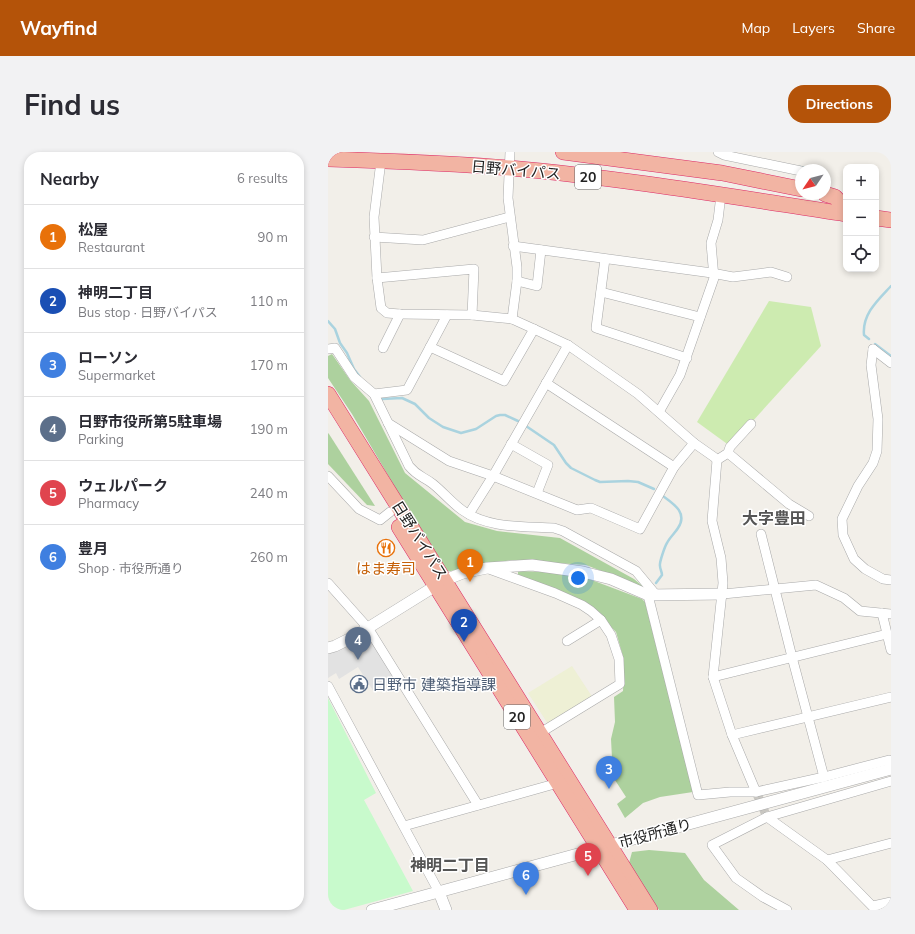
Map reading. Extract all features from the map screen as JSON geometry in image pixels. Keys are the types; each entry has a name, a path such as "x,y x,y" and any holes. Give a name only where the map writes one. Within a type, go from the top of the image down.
{"highway":[{"name":"日野バイパス","path":"563,152 722,173 795,188"},
{"name":"日野バイパス","path":"328,159 510,168 623,181 843,214"},
{"path":"831,196 835,197 843,206"},
{"path":"879,218 891,220"},
{"name":"日野バイパス","path":"328,394 558,783 650,910"},
{"name":"日野バイパス","path":"328,412 390,512 440,583 540,733 604,847 637,910"}],"street":[{"path":"510,152 508,198 509,217 517,267 517,281 512,319"},
{"path":"722,173 722,153 795,170"},
{"path":"381,161 374,217 376,278 381,308 387,313 472,315 512,319 534,328 568,345 638,394 694,443 717,460"},
{"path":"659,412 680,375 687,358 714,278 712,273 711,243 718,220 721,195"},
{"path":"374,237 423,240 509,217"},
{"path":"513,246 733,277 771,272 787,277"},
{"path":"517,281 537,286 541,250"},
{"path":"604,259 596,328 687,358"},
{"path":"376,278 474,269 472,315"},
{"path":"601,292 700,317"},
{"path":"383,348 400,314"},
{"path":"374,394 407,390 447,315"},
{"path":"430,347 504,381 534,328"},
{"path":"469,514 493,476 568,345"},
{"path":"328,349 335,348 354,377 374,394 409,466 415,474 432,483 462,510 495,524 554,528 563,531 636,571 652,595 698,795 730,792 756,792 891,761"},
{"path":"891,363 873,349 871,365 878,420 877,451 873,463 858,486 842,519 843,535 854,559 871,573 891,580"},
{"path":"546,383 674,467"},
{"path":"388,423 449,461 493,476 577,510 591,508 640,529 674,467 694,443"},
{"path":"717,460 728,453 730,447 751,424"},
{"path":"511,444 548,465 537,493"},
{"path":"728,453 789,504 809,516"},
{"path":"717,460 712,521 721,558 723,594 713,677 732,735 756,792"},
{"path":"328,476 359,509 380,520 390,512"},
{"path":"761,534 824,777"},
{"path":"328,648 345,641 368,628 440,583 463,573 487,568 532,565 583,572 611,579 652,595 723,594 816,585 844,598 860,611 886,613 887,634 891,650"},
{"path":"487,568 582,605 600,620 611,635 619,659 620,684 540,733"},
{"path":"328,583 368,628 478,805"},
{"path":"566,642 600,620"},
{"path":"713,677 887,634"},
{"path":"328,686 439,892 446,910"},
{"path":"732,735 891,697"},
{"name":"市役所通り","path":"372,910 891,769"},
{"path":"787,910 763,897 736,878 712,845 767,817 891,781"},
{"path":"404,826 558,783"},
{"path":"767,817 827,860 874,908 891,902"},
{"path":"827,860 891,843"}],"green space":[{"path":"769,301 811,307 821,346 730,446 697,422"},
{"path":"332,354 350,380 369,401 405,473 465,522 497,531 560,538 634,579 645,588 586,565 512,560 445,572 352,414 328,378 328,356"},
{"path":"328,433 375,506 367,505 328,464"},
{"path":"518,571 546,572 581,576 642,599 645,602 693,792 660,797 643,803 625,818 617,804 626,797 613,777 611,739 615,722 614,697 623,691 624,660 616,632 590,606 518,578"},
{"path":"572,666 593,698 548,724 528,693"},
{"path":"328,698 376,793 364,800 413,891 344,910 328,910"},
{"path":"649,850 685,853 704,880 739,910 659,910 629,863 632,852"}],"shaded area":[{"path":"371,633 399,677 374,692 358,667 339,679 336,673 328,678 328,654 347,647"}],"waterway":[{"path":"869,339 864,335 864,327 868,314 876,302 891,286"},
{"path":"328,321 335,329 340,343 360,377"},
{"path":"875,344 891,356"},
{"path":"382,399 402,398 415,404 429,418 443,427 461,433 476,429 500,415 505,415 518,421"},
{"path":"526,426 554,445 571,468 595,480 600,482 638,482 654,489"},
{"path":"656,583 662,575 660,564 665,547 681,523 681,513 663,496"}],"tunnel":[{"path":"756,792 767,817"}],"place":[{"name":"はま寿司","path":"386,548"},
{"name":"松屋","path":"470,582"},
{"name":"神明二丁目","path":"464,642"},
{"name":"日野市役所第5駐車場","path":"358,660"},
{"name":"日野市 建築指導課","path":"359,684"},
{"name":"ローソン","path":"609,789"},
{"name":"ウェルパーク","path":"588,876"},
{"name":"豊月","path":"526,895"}],"district":[{"name":"大字豊田","path":"774,518"},
{"name":"神明二丁目","path":"450,865"}]}
